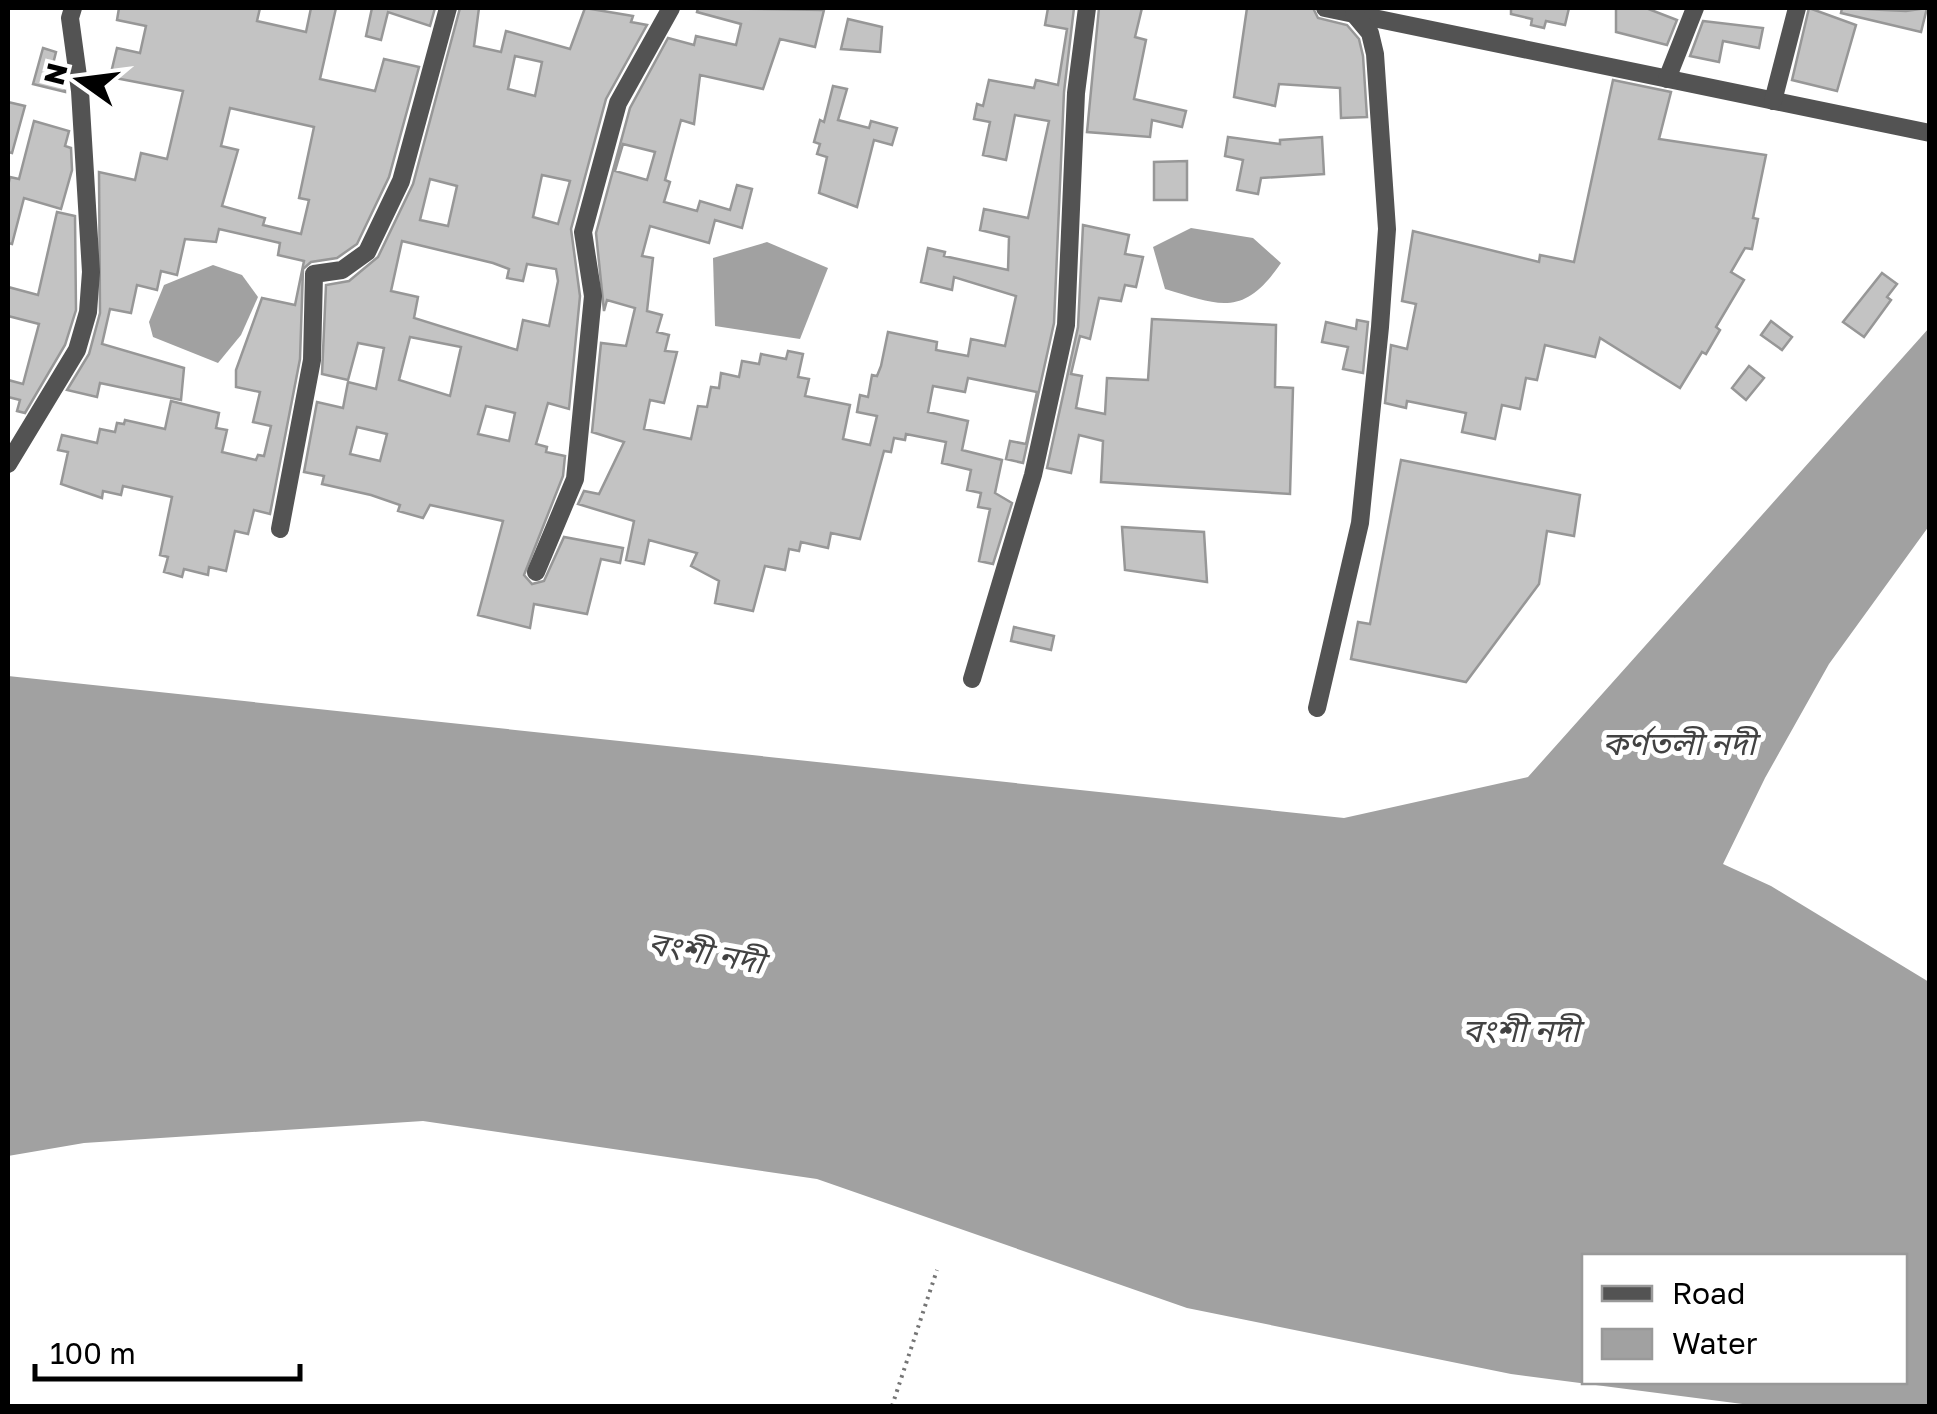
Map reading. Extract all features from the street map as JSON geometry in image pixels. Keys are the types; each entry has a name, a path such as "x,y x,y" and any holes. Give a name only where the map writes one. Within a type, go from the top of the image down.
{"street":[{"path":"8,464 77,350 88,312 91,272 80,91 70,18 73,8"},
{"path":"280,529 312,360 314,274 342,270 368,252 402,182 448,8"},
{"path":"536,572 575,479 593,296 583,232 618,104 672,8"},
{"path":"972,679 1034,474 1066,325 1071,172 1087,8"},
{"path":"1326,8 1930,133"},
{"path":"1667,79 1695,8"},
{"path":"1773,101 1797,8"},
{"path":"1317,708 1360,523 1387,229 1375,54 1370,33 1354,14"}],"path":[{"path":"892,1406 937,1270"}],"water":[{"path":"1191,228 1253,238 1281,263 1255,292 1230,303 1165,289 1153,247"},
{"path":"767,242 828,268 800,339 715,326 713,258"},
{"path":"213,265 242,275 258,297 241,335 218,363 153,337 149,322 164,285"},
{"path":"1929,328 1929,526 1829,664 1765,778 1723,864 1771,886 1929,982 1929,1406 1758,1406 1588,1384 1907,1384 1907,1254 1582,1254 1582,1383 1511,1374 1187,1308 817,1179 423,1121 84,1143 8,1156 8,676 1344,818 1528,777"}],"building":[{"path":"119,8 260,8 257,21 306,32 311,8 336,8 320,79 375,91 384,59 419,67 389,177 357,244 337,258 311,262 303,269 300,359 270,514 254,510 248,534 235,531 226,571 209,567 208,575 184,569 182,577 164,572 168,557 160,555 172,497 123,486 121,495 103,491 102,498 61,484 68,452 58,450 62,435 97,443 100,429 115,432 117,423 124,424 125,420 165,429 171,401 219,413 216,428 227,430 222,452 256,460 258,455 264,456 271,426 253,422 260,392 236,387 236,370 262,298 295,305 304,261 278,255 280,243 219,229 216,242 185,239 177,275 161,271 157,290 137,285 131,313 110,309 102,344 184,368 181,400 100,383 97,397 67,390 89,354 100,313 99,172 135,180 141,153 167,159 183,91 110,77 117,48 140,53 146,26 117,20","holes":["230,108 314,127 299,198 309,200 301,234 263,225 265,218 222,206 238,150 221,146"]},
{"path":"372,8 435,8 430,26 388,12 381,40 366,36"},
{"path":"460,8 479,8 474,46 501,52 506,31 570,49 585,8 633,16 631,22 647,25 606,99 571,229 580,296 569,409 548,403 536,444 547,447 546,452 565,456 563,476 524,575 532,584 544,581 564,537 623,548 620,563 601,559 587,614 534,604 530,628 478,615 503,521 430,505 423,518 398,511 400,505 371,495 322,484 324,476 304,472 317,402 343,408 348,382 376,389 384,348 358,343 348,380 322,374 326,285 349,281 378,257 413,184","holes":["515,56 542,62 535,96 508,89","542,175 570,181 558,224 533,217","430,179 457,186 448,226 420,220","402,241 493,263 509,269 507,278 523,281 527,264 556,269 558,281 549,326 523,320 517,350 414,318 418,297 391,291","410,337 461,347 450,396 399,380","486,406 515,413 509,441 478,434","357,427 387,434 380,461 350,454"]},
{"path":"698,8 824,10 815,47 780,39 763,89 700,75 694,124 681,120 665,180 670,182 664,202 697,211 700,201 730,210 737,185 752,189 742,228 715,220 709,243 650,226 642,256 653,258 647,311 662,315 657,332 669,335 665,351 677,352 664,403 650,400 644,429 691,439 698,406 707,407 711,387 719,388 721,373 739,377 742,361 759,364 761,354 786,359 788,351 803,354 798,377 809,379 805,396 850,405 843,439 870,445 877,416 857,412 860,395 868,397 872,375 877,376 881,366 888,332 937,342 936,350 968,356 971,339 1005,346 1016,296 954,277 952,290 921,282 928,248 945,252 944,256 1008,270 1009,237 980,230 984,209 1028,218 1049,121 1015,115 1006,160 983,155 990,122 974,119 977,104 983,106 989,80 1034,88 1036,80 1058,85 1067,29 1045,25 1048,8 1074,8 1064,92 1054,323 1023,463 1006,459 1010,441 1026,444 1037,392 968,378 965,392 933,386 928,412 968,421 962,450 1002,460 995,493 1012,503 993,564 979,561 990,509 978,507 981,493 967,490 971,470 942,463 946,442 906,434 905,440 894,438 891,452 884,451 860,539 831,533 828,548 801,542 799,551 789,549 785,570 765,566 753,611 715,603 719,581 691,566 697,553 649,540 644,564 626,560 634,521 578,504 584,491 599,494 624,442 592,432 601,343 626,346 635,308 607,300 604,311 596,233 630,108 668,38 694,45 696,36 736,45 741,24 697,12","holes":["623,144 655,152 647,180 615,171"]},
{"path":"1099,8 1142,8 1135,37 1146,40 1134,99 1186,111 1182,127 1152,120 1150,137 1087,132"},
{"path":"1247,8 1313,8 1318,18 1347,25 1359,39 1363,56 1367,117 1341,118 1340,88 1279,84 1275,106 1234,97"},
{"path":"1511,8 1569,8 1565,25 1546,21 1544,28 1531,25 1532,19 1511,14"},
{"path":"1616,8 1646,8 1677,20 1667,45 1616,32"},
{"path":"1809,8 1856,25 1837,91 1792,80"},
{"path":"1842,8 1927,8 1921,32 1841,13"},
{"path":"848,19 882,27 880,52 841,49"},
{"path":"1703,21 1763,28 1759,48 1723,41 1719,62 1690,56"},
{"path":"43,48 56,52 53,64 64,66 65,92 33,84"},
{"path":"1613,80 1671,92 1659,139 1766,155 1753,218 1758,219 1752,249 1745,248 1731,272 1744,280 1716,327 1720,330 1706,354 1702,352 1680,388 1600,338 1595,357 1545,345 1537,380 1526,378 1520,409 1502,405 1495,439 1462,432 1466,413 1407,401 1406,408 1385,403 1391,345 1407,349 1416,304 1402,301 1413,231 1539,262 1540,255 1574,262"},
{"path":"833,86 847,89 838,120 869,128 871,121 897,128 892,145 874,140 857,207 819,193 827,157 817,154 820,144 814,142 820,120 824,122"},
{"path":"8,102 25,106 12,153 8,152"},
{"path":"34,121 69,131 65,146 71,148 72,170 61,209 24,198 12,244 8,243 8,186 10,177 19,179"},
{"path":"1228,137 1280,144 1280,140 1322,137 1324,174 1261,178 1258,194 1237,190 1243,160 1225,156"},
{"path":"1187,161 1187,200 1154,200 1154,162"},
{"path":"57,212 75,216 76,310 65,345 25,413 17,411 20,400 8,397 8,380 23,384 39,324 8,316 8,287 38,295"},
{"path":"1083,225 1129,235 1125,254 1143,257 1136,287 1125,285 1121,301 1099,298 1090,339 1080,336 1071,374 1082,376 1076,408 1105,414 1107,378 1148,380 1152,319 1276,325 1275,387 1293,388 1290,494 1101,482 1103,441 1079,435 1071,473 1047,468 1078,327"},
{"path":"1882,273 1897,284 1887,297 1891,300 1864,337 1843,322"},
{"path":"1357,320 1368,322 1363,373 1343,369 1348,347 1322,342 1326,322 1356,329"},
{"path":"1771,321 1792,337 1782,350 1761,335"},
{"path":"1749,366 1764,378 1746,400 1732,388"},
{"path":"1401,460 1580,495 1574,536 1547,531 1539,584 1466,682 1351,659 1358,622 1370,624"},
{"path":"1122,527 1204,532 1207,582 1125,570"},
{"path":"1014,627 1054,636 1051,650 1011,641"}],"water label":[{"name":"কর্ণতলী নদী","path":"1679,744"},
{"name":"বংশী নদী","path":"706,953"},
{"name":"বংশী নদী","path":"1521,1031"}]}
